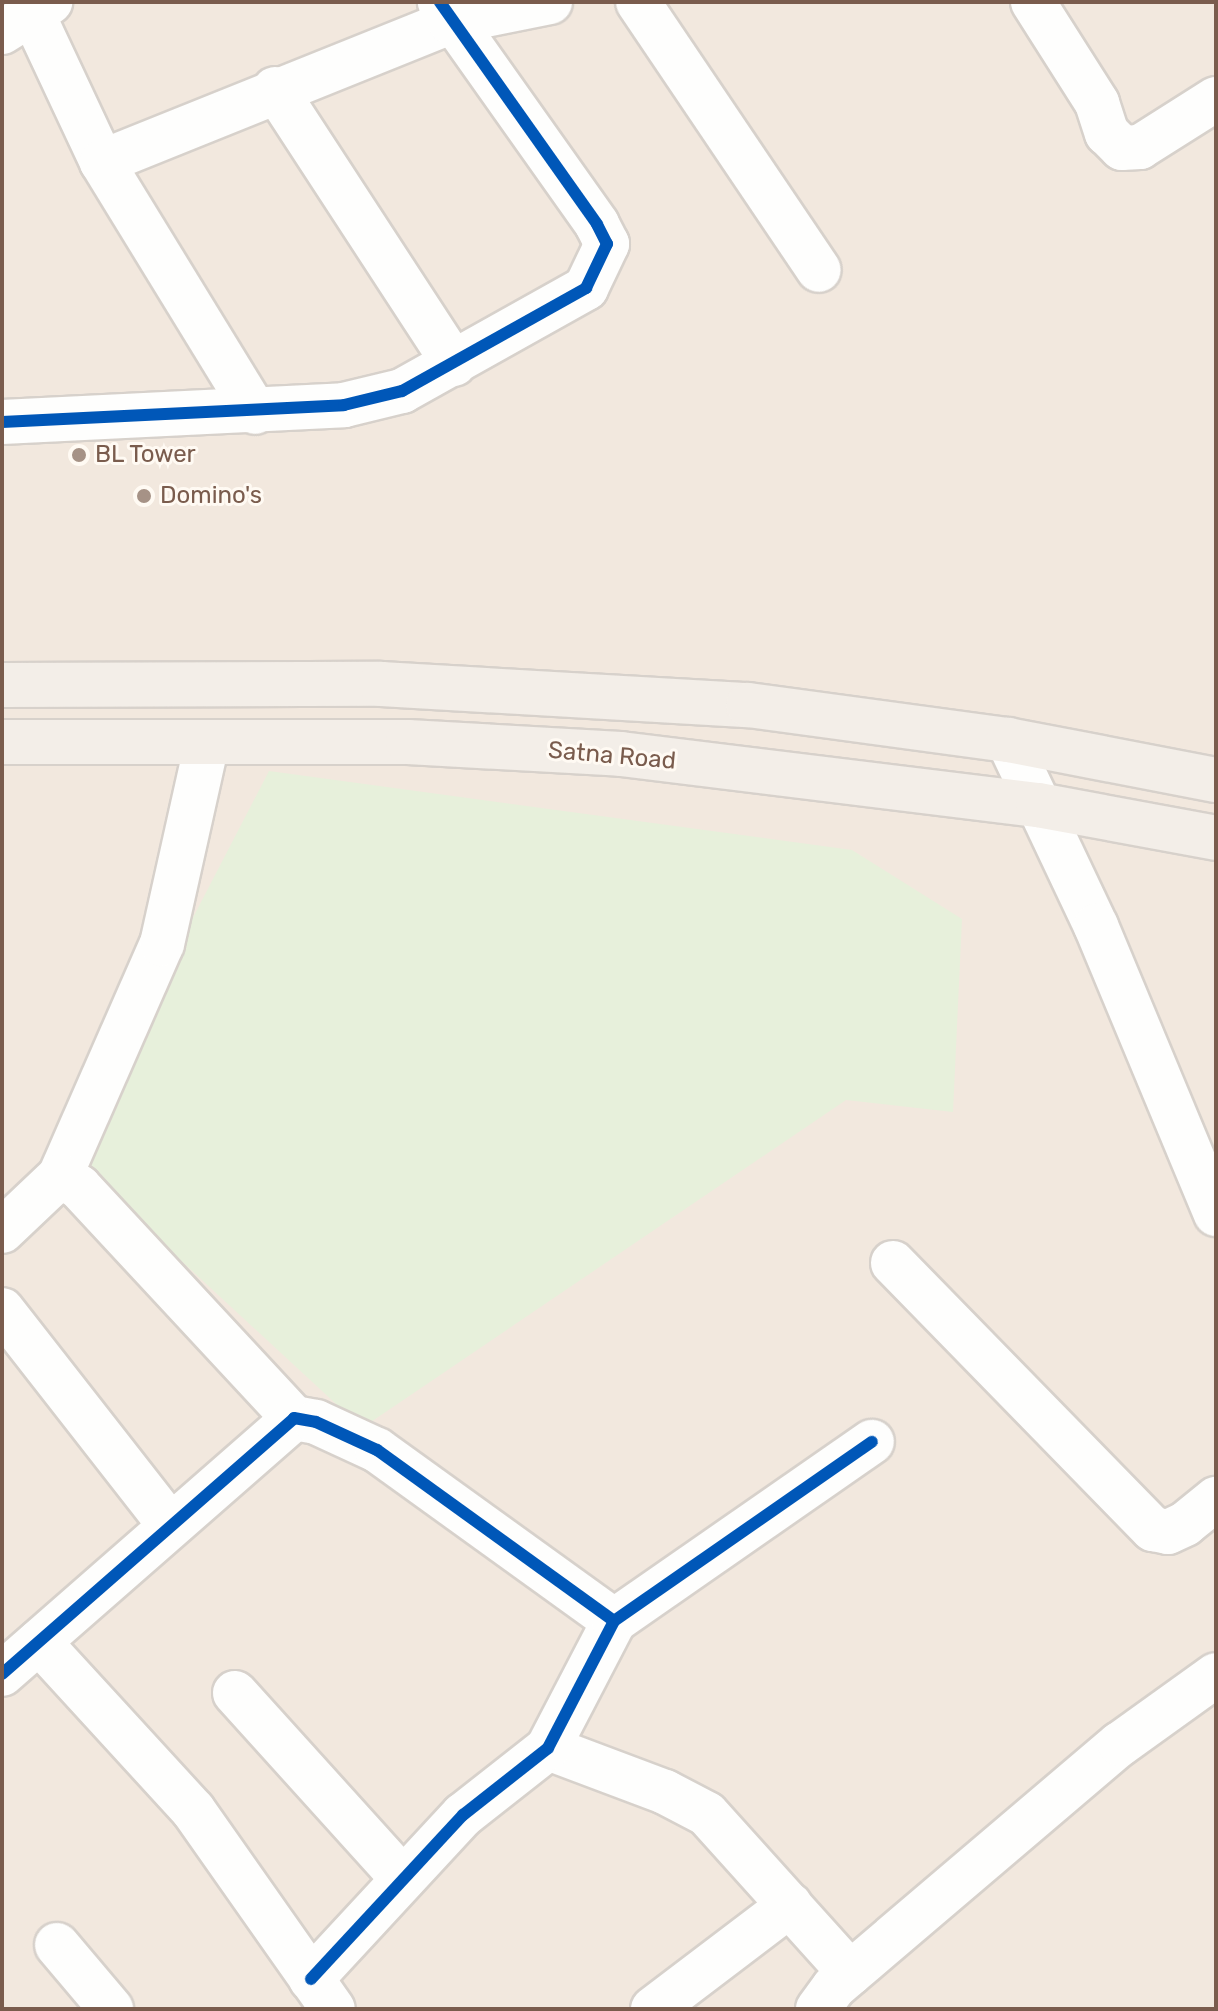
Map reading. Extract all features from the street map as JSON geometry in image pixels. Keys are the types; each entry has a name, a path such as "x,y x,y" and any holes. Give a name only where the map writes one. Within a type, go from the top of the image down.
{"main road":[{"path":"2,685 381,684 748,705 1008,740 1216,780"},
{"name":"Satna Road","path":"2,742 408,742 621,754 1038,805 1216,838"}],"street":[{"path":"102,162 275,89 445,12 550,2"},
{"path":"638,2 819,270"},
{"path":"1034,2 1097,103 1107,133 1122,148 1140,147 1216,99"},
{"path":"29,12 102,162 255,412"},
{"path":"2,422 255,412 344,405 402,391 586,288 607,244 586,202 445,12"},
{"path":"275,89 454,364"},
{"path":"1008,740 1096,926 1216,1214"},
{"path":"2,1231 60,1176 162,944 207,743"},
{"path":"60,1176 98,1207 294,1418 316,1422 377,1450 614,1621"},
{"path":"893,1263 1153,1529 1168,1532 1185,1524 1216,1499"},
{"path":"2,1310 170,1525"},
{"path":"2,1674 294,1418"},
{"path":"39,1642 193,1810 322,1994 402,1878 463,1815 548,1748 614,1621 872,1442"},
{"path":"818,2009 850,1973 1120,1744 1216,1675"},
{"path":"235,1693 402,1878"},
{"path":"548,1748 687,1801 730,1836 850,1973"},
{"path":"653,2009 790,1905"},
{"path":"57,1945 111,2009"}],"shaded area":[{"path":"2,2 1216,2 1216,2009 2,2009"}],"green space":[{"path":"269,771 852,850 962,919 953,1112 846,1100 362,1428 69,1157"}],"cycle path":[{"path":"2,422 344,405 402,391 586,288 607,244 597,224 440,2"},
{"path":"2,1674 294,1418 316,1422 377,1450 614,1621"},
{"path":"311,1979 463,1815 548,1748 614,1621 872,1442"}],"place":[{"name":"BL Tower","path":"79,455"},
{"name":"Domino's","path":"144,496"}]}
